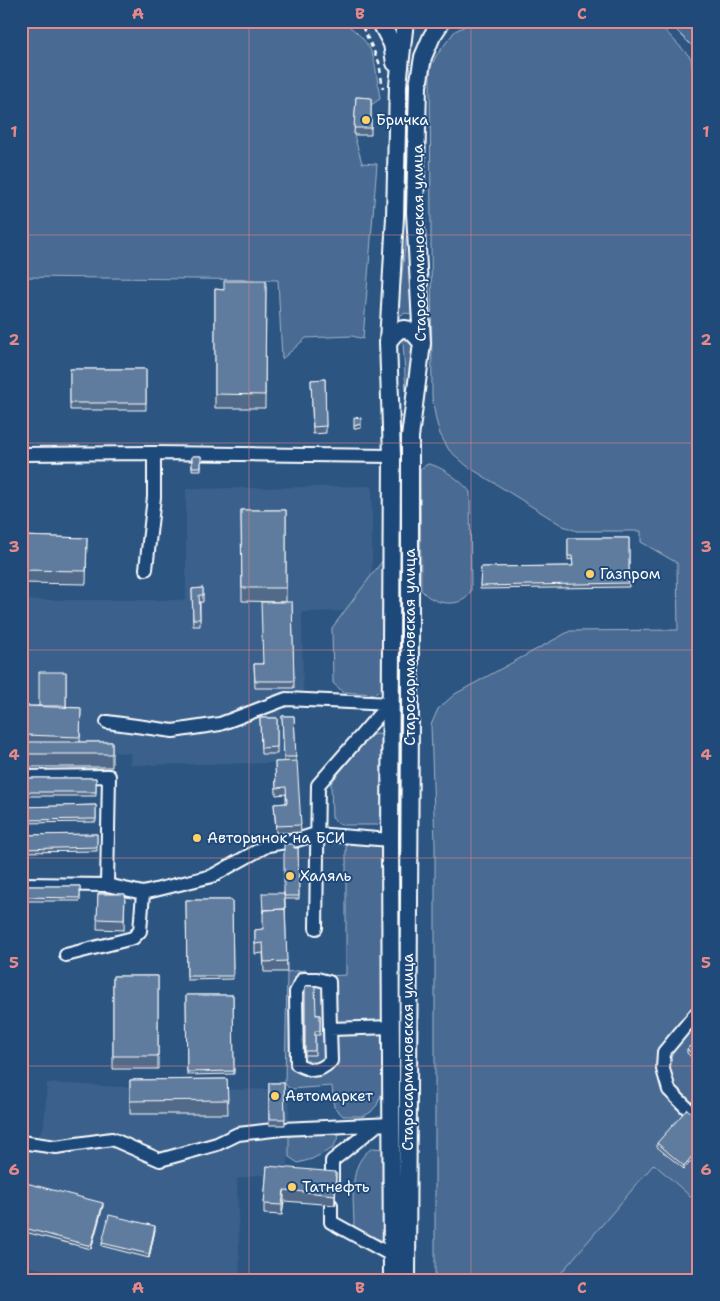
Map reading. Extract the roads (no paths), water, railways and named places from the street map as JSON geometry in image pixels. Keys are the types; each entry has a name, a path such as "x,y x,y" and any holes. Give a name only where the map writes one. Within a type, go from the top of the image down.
{"main road":[{"path":"380,21 392,44 398,85"},
{"path":"398,85 405,21"},
{"name":"Старосармановская улица","path":"407,1280 410,437 422,343 415,212 418,86 423,57 432,36 442,21"},
{"name":"Старосармановская улица","path":"392,1280 384,1124 392,1027 390,840 392,456 388,342 395,217 398,85"},
{"path":"388,342 394,333 405,328 410,330 422,343"}],"street":[{"path":"21,454 392,456"},
{"path":"146,569 154,497 154,454"},
{"path":"107,722 173,731 220,724 286,700 391,704"},
{"path":"316,928 318,786 378,716 391,704"},
{"path":"21,777 109,776 103,837 107,885"},
{"path":"21,884 107,885 143,893 212,876 268,845 297,840 316,834 390,840"},
{"path":"66,955 133,938 140,931 143,893"},
{"path":"302,979 317,979 329,982 330,1029 331,1061 324,1068 308,1070 297,1064 296,992 302,979"},
{"path":"699,1010 664,1052 663,1069 669,1090 699,1120"},
{"path":"330,1029 392,1027"},
{"path":"21,1142 56,1147 112,1139 160,1160 217,1144 238,1134 282,1129 384,1124"},
{"path":"332,1182 332,1161 384,1124"},
{"path":"331,1205 331,1222 392,1256"}],"place":[{"name":"Бричка","path":"366,120"},
{"name":"Газпром","path":"590,574"},
{"name":"Авторынок на БСИ","path":"197,838"},
{"name":"Халяль","path":"290,876"},
{"name":"Автомаркет","path":"275,1096"},
{"name":"Татнефть","path":"292,1187"}]}
